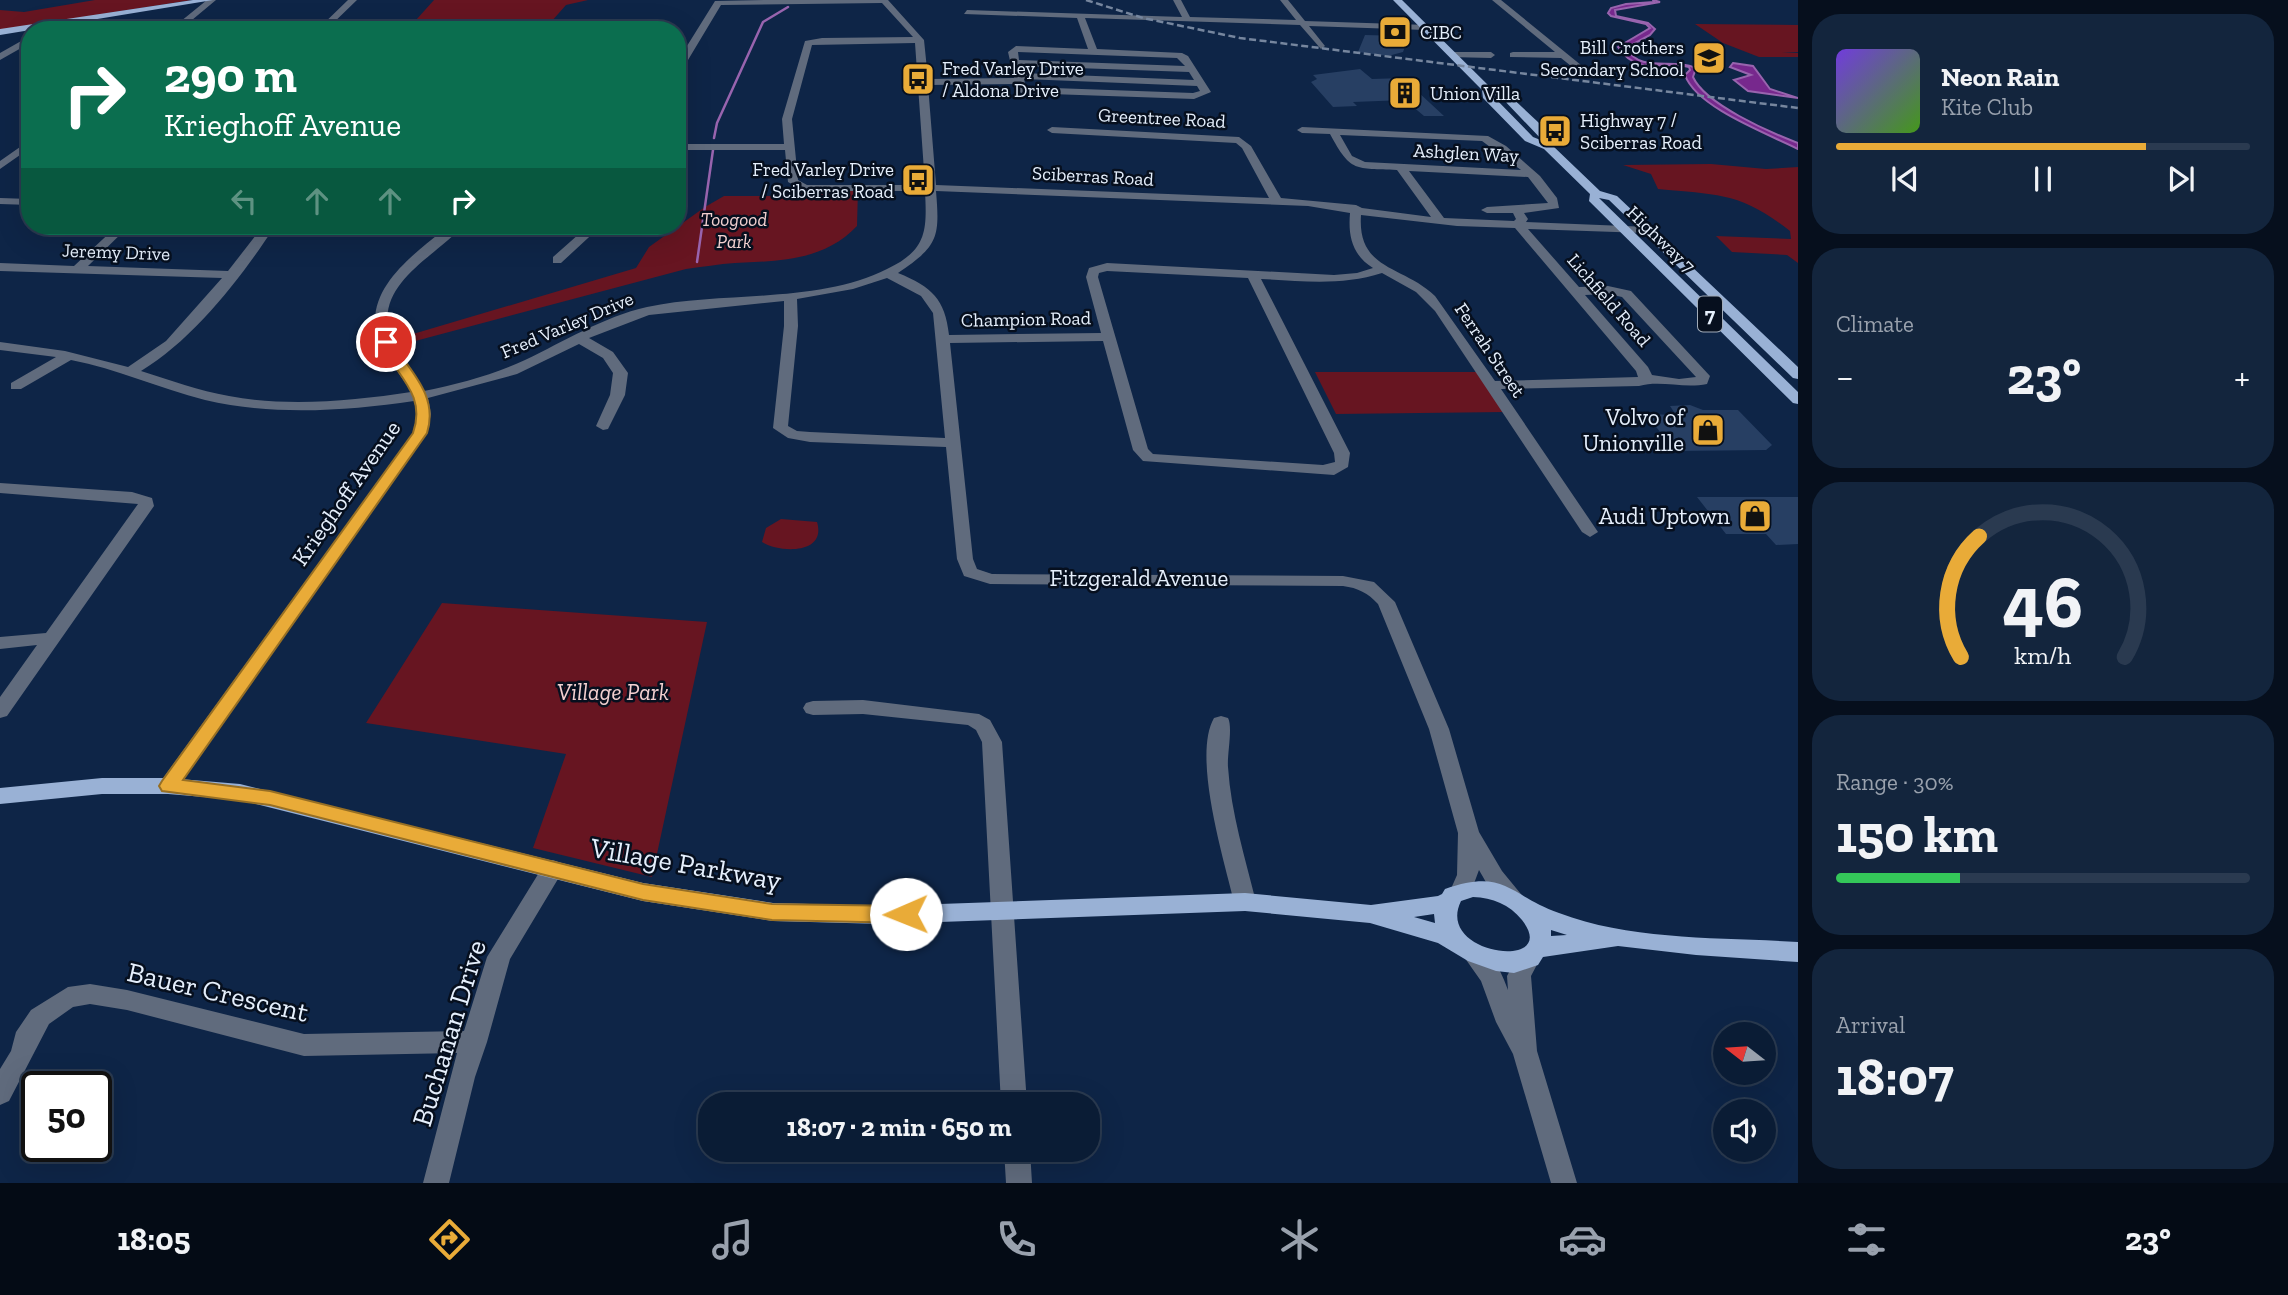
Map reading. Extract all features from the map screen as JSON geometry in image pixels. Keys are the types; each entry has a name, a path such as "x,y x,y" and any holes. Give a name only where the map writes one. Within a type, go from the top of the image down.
{"main road":[{"path":"78,21 211,0"},
{"name":"Highway 7","path":"1397,0 1488,89 1486,96 1529,139 1548,147 1597,192 1614,198 1798,375"},
{"path":"0,32 21,30"},
{"name":"Highway 7","path":"1597,192 1593,199 1798,400"},
{"name":"Village Parkway","path":"0,796 102,786 210,788 270,798 643,892 772,912 842,915 1002,912 1245,902 1371,915 1435,930 1466,947"},
{"path":"1616,939 1521,905 1487,889 1454,896 1445,920 1466,947 1504,963 1559,943 1596,943 1616,939 1798,952"},
{"name":"Village Parkway","path":"1371,915 1387,909 1422,908 1454,896"},
{"path":"1521,905 1539,931 1533,953"}],"street":[{"path":"185,21 211,0"},
{"path":"331,21 353,0"},
{"path":"1177,0 1187,19"},
{"path":"1284,0 1321,46"},
{"path":"1496,0 1589,76"},
{"path":"686,53 716,5 726,1 883,1 920,40"},
{"path":"967,12 1031,11 1080,16 1425,27"},
{"path":"1080,16 1093,51"},
{"name":"Sciberras Road","path":"920,40 822,40 808,43 788,112 793,182 815,188 929,187 1277,202 1356,208 1399,217 1440,221 1518,217 1646,229"},
{"name":"Fred Varley Drive","path":"0,346 68,356 198,394 269,405 355,403 421,394 512,371 618,320 677,305 790,296 845,288 889,274 917,255 932,236 920,40"},
{"path":"0,57 21,44"},
{"path":"922,82 1019,79 1200,83 1185,58 1179,55 1016,49 1012,52 1019,79"},
{"path":"1453,55 1491,55"},
{"path":"1513,55 1564,55"},
{"path":"1015,63 1192,69"},
{"name":"Greentree Road","path":"1052,130 1239,139 1246,146 1277,202"},
{"name":"Ashglen Way","path":"1302,130 1484,138 1497,144 1530,174 1553,198 1555,206 1518,217 1487,209"},
{"name":"Ashglen Way","path":"1333,131 1348,158 1374,167 1530,174"},
{"path":"686,147 791,147"},
{"path":"0,166 21,150"},
{"path":"1401,168 1440,221"},
{"path":"0,201 21,202"},
{"name":"Ferrah Street","path":"1356,208 1353,234 1370,263 1427,295 1440,309 1590,532"},
{"name":"Lichfield Road","path":"1490,385 1639,382 1646,379 1643,370 1575,291 1518,217"},
{"path":"78,270 115,235"},
{"path":"129,372 157,356 183,334 262,235"},
{"path":"421,394 393,357 382,336 382,317 389,293 399,278 446,235"},
{"path":"557,260 585,235"},
{"name":"Jeremy Drive","path":"0,267 230,275"},
{"path":"1253,276 1342,453 1340,468 1323,470 1148,458 1141,450 1092,277 1096,269 1107,267 1346,279 1380,270"},
{"name":"Fitzgerald Avenue","path":"889,274 916,285 936,303 943,323 966,566 975,576 990,579 1343,580 1360,582 1376,590 1387,602 1439,729 1469,833 1494,877 1521,905"},
{"path":"1575,291 1608,290 1626,294 1703,376 1702,381 1694,383 1646,379"},
{"path":"790,296 791,326 780,428 793,435 810,437 955,443"},
{"name":"Champion Road","path":"943,339 1110,337"},
{"path":"578,338 615,359 620,368 620,395 603,426"},
{"path":"16,386 68,356"},
{"name":"Krieghoff Avenue","path":"169,786 420,433 425,418 421,394"},
{"path":"0,488 132,497 146,502 142,512 0,711"},
{"path":"0,643 52,638"},
{"path":"813,708 863,707 972,719 983,725 992,742 1013,1092"},
{"path":"1222,723 1216,749 1217,773 1245,902"},
{"name":"Fitzgerald Avenue","path":"1454,896 1468,875 1469,833"},
{"name":"Buchanan Drive","path":"436,1183 462,1077 475,1042 499,957 553,869"},
{"path":"1466,947 1491,976 1508,1022 1525,1051"},
{"path":"1533,953 1519,976 1525,1051 1564,1183"},
{"name":"Bauer Crescent","path":"0,1093 23,1053 25,1040 40,1017 68,997 90,994 127,1000 304,1045 475,1042"},
{"path":"1018,1162 1019,1183"}],"green space":[{"path":"95,0 192,0 58,21 21,21 21,27 0,30 0,10 24,12"},
{"path":"434,0 588,0 566,5 552,21 415,21"},
{"path":"1695,24 1798,25 1798,52 1782,52 1798,53 1798,57 1759,57 1723,43"},
{"path":"1711,164 1766,169 1798,167 1798,263 1787,255 1732,252 1716,236 1791,239 1790,231 1757,209 1728,198 1658,189 1651,174 1623,165"},
{"name":"Toogood Park","path":"797,189 858,189 857,226 830,246 800,257 686,269 389,348 386,342 636,268 649,247 666,235 686,235 686,221 724,196 795,196"},
{"path":"1315,372 1478,372 1505,412 1336,414"},
{"path":"781,519 817,522 818,533 815,541 808,546 790,549 762,542 766,528"},
{"name":"Village Park","path":"442,603 707,622 652,877 533,848 566,754 366,723"}],"shaded area":[{"path":"1653,0 1660,2 1615,10 1616,16 1648,23 1655,29 1650,35 1626,48 1632,56 1648,63 1687,65 1696,68 1693,77 1710,97 1739,116 1798,143 1798,149 1734,118 1703,98 1685,75 1690,70 1689,67 1642,65 1626,56 1618,47 1650,28 1646,24 1611,16 1608,13 1611,8 1654,2"},
{"path":"1733,63 1753,66 1770,89 1798,98 1748,91 1734,80 1751,75 1730,67"}],"building":[{"path":"1365,35 1402,36 1407,41 1403,52 1388,56 1358,52"},
{"name":"Union Villa","path":"1360,69 1372,79 1403,78 1444,116 1424,116 1405,100 1353,102 1357,106 1333,107 1311,82 1317,79 1313,75"},
{"name":"Volvo of Unionville","path":"1690,405 1703,410 1738,410 1772,445 1766,450 1675,451 1646,414 1676,415 1670,406"},
{"name":"Audi Uptown","path":"1697,497 1798,497 1798,544 1776,545 1766,534 1726,534"}],"waterway":[{"path":"714,138 717,123 763,22 788,7"},
{"path":"697,262 713,150"}],"railway":[{"path":"1086,0 1143,18 1240,38 1798,108"}],"place":[{"name":"CIBC","path":"1395,32"},
{"name":"Bill Crothers Secondary School","path":"1709,58"},
{"name":"Fred Varley Drive / Aldona Drive","path":"918,79"},
{"name":"Union Villa","path":"1405,93"},
{"name":"Highway 7 / Sciberras Road","path":"1555,131"},
{"name":"Fred Varley Drive / Sciberras Road","path":"918,180"},
{"name":"Volvo of Unionville","path":"1708,430"},
{"name":"Audi Uptown","path":"1755,516"}],"route":[{"path":"386,342 393,357 421,394 425,418 420,433 169,786 210,788 270,798 643,892 772,912 829,915 906,914"}]}
